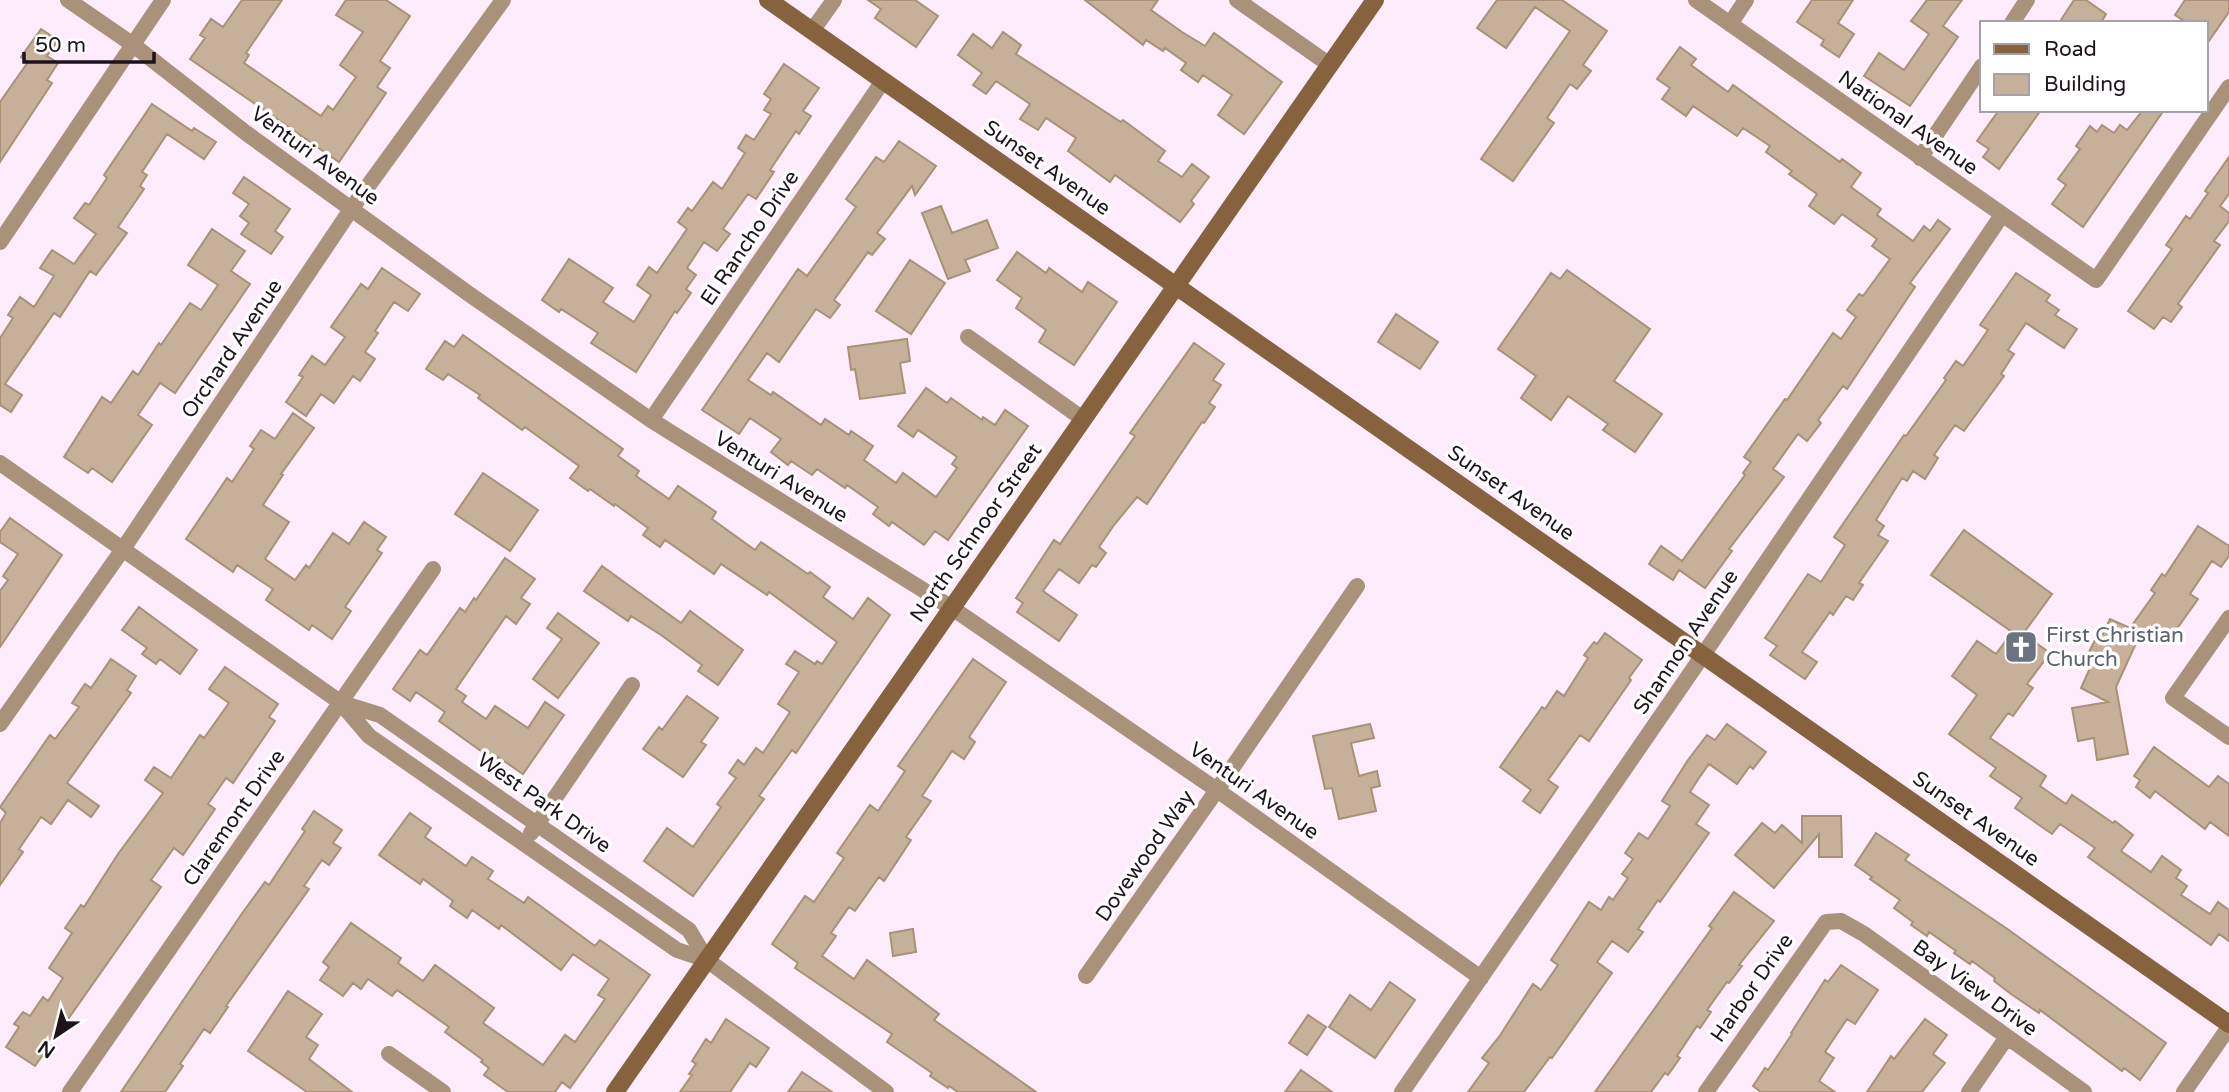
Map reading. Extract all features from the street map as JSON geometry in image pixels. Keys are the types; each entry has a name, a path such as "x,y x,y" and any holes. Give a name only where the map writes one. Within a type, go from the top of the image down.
{"main road":[{"name":"Sunset Avenue","path":"768,0 2229,1026"},
{"name":"North Schnoor Street","path":"615,1092 1376,0"}],"street":[{"name":"Venturi Avenue","path":"68,0 132,44 246,133 469,294 651,420 952,608 1217,790 1481,978"},
{"path":"0,242 163,0"},
{"name":"Orchard Avenue","path":"0,724 123,550 352,208 503,0"},
{"path":"813,31 834,0"},
{"path":"1237,0 1330,65"},
{"name":"National Avenue","path":"1696,0 2096,280 2229,87"},
{"path":"1730,24 1746,0"},
{"path":"2013,21 2027,0"},
{"path":"1920,158 1980,69"},
{"name":"El Rancho Drive","path":"651,420 883,81"},
{"name":"Shannon Avenue","path":"1402,1092 2001,215"},
{"path":"968,337 1083,419"},
{"name":"West Park Drive","path":"0,463 340,702 369,736 677,950 707,960 886,1092"},
{"name":"Claremont Drive","path":"70,1092 433,569"},
{"name":"Dovewood Way","path":"1086,976 1357,586"},
{"path":"2229,618 2173,698 2229,737"},
{"path":"524,844 632,685"},
{"name":"West Park Drive","path":"340,702 380,715 689,930 707,960"},
{"name":"Bay View Drive","path":"1841,921 1864,934 2084,1092"},
{"name":"Harbor Drive","path":"1706,1092 1818,931 1826,922 1841,921"},
{"path":"2184,1092 2229,1026"},
{"path":"1969,1092 2007,1037"},
{"path":"389,1054 443,1092"}],"building":[{"path":"242,0 282,0 246,53 249,55 244,63 321,116 328,106 333,110 356,77 340,65 363,32 336,15 346,0 386,0 410,16 380,61 390,68 377,87 386,93 339,162 190,59 205,38 200,35 211,19 223,27"},
{"path":"868,0 915,0 938,16 916,47 875,18 881,9"},
{"path":"1085,0 1158,0 1151,10 1182,32 1205,46 1214,33 1282,82 1244,134 1218,115 1232,95 1203,75 1198,82 1181,70 1186,63 1165,48 1163,51 1146,40 1143,45"},
{"path":"1497,0 1562,0 1607,31 1583,65 1591,71 1577,89 1570,84 1547,118 1554,123 1513,181 1481,159 1570,31 1535,7 1506,48 1477,28"},
{"path":"1812,0 1853,0 1838,23 1854,34 1839,57 1821,45 1824,40 1797,22"},
{"path":"1927,0 1962,0 1943,26 1958,37 1910,106 1864,76 1879,53 1904,70 1929,34 1911,21"},
{"path":"2074,0 2086,0 2106,14 2102,21 2060,21"},
{"path":"2185,0 2229,0 2229,12 2208,42 2208,21 2184,21 2175,15"},
{"path":"41,29 58,40 47,56 58,63 47,80 52,83 0,162 0,102 28,62 21,57"},
{"path":"1003,32 1021,45 1016,54 1121,122 1123,120 1165,151 1158,161 1182,177 1192,164 1209,177 1191,201 1194,204 1180,222 1115,175 1110,182 1068,151 1076,138 1046,118 1038,130 1020,119 1030,104 996,81 986,94 973,85 982,73 958,55 973,34 992,48"},
{"path":"1680,47 1696,59 1691,65 1728,92 1733,85 1840,162 1842,159 1861,173 1851,187 1881,209 1877,215 1913,241 1924,226 1930,231 1938,220 1950,229 1910,283 1915,287 1847,389 1843,386 1818,420 1821,423 1807,441 1798,434 1773,469 1784,477 1729,549 1732,551 1705,588 1679,570 1673,580 1649,564 1661,546 1682,561 1745,475 1743,473 1751,462 1744,457 1833,333 1841,339 1856,317 1847,310 1859,294 1863,296 1890,259 1872,246 1877,239 1842,214 1834,224 1809,206 1817,194 1789,174 1792,171 1766,152 1770,146 1743,128 1737,136 1693,106 1686,116 1662,99 1670,88 1657,79"},
{"path":"784,64 819,88 803,111 811,116 799,134 796,131 770,170 774,172 756,199 748,194 723,229 730,234 717,251 704,242 687,268 696,275 686,289 691,293 677,313 675,311 636,372 591,343 598,333 542,300 569,259 613,288 603,302 634,322 651,295 637,285 649,267 657,273 687,229 678,222 688,208 692,211 713,182 722,189 745,153 738,148 746,135 754,140 771,114 764,110 771,99 764,94"},
{"path":"152,104 192,131 194,128 216,142 204,159 167,134 142,172 147,175 140,186 144,189 118,227 127,233 96,275 90,271 60,317 54,313 5,384 22,395 11,412 0,405 0,338 13,318 8,315 20,297 34,307 54,276 40,268 52,250 74,264 96,234 74,218 85,203 89,205 107,178 104,175"},
{"path":"1998,112 2040,112 1999,169 1983,157 1989,149 1977,141"},
{"path":"2141,112 2163,112 2083,227 2052,204 2066,185 2058,179 2080,149 2076,146 2090,126 2097,132 2102,125 2114,133 2120,125 2127,130"},
{"path":"899,141 936,166 915,195 912,186 877,233 885,239 872,255 868,252 834,300 840,305 830,318 816,309 779,362 767,353 748,380 771,395 773,392 821,425 825,419 849,435 851,431 873,446 864,460 896,483 903,473 936,497 957,468 952,464 957,457 918,430 913,437 898,426 926,388 947,403 951,398 982,420 983,417 995,425 1005,410 1028,426 948,540 935,531 924,545 892,522 889,526 873,514 878,507 847,485 845,488 817,469 812,475 791,461 788,465 771,452 781,439 750,418 739,434 702,410 798,269 807,276 856,207 846,199 876,157 884,162"},
{"path":"2229,157 2229,194 2220,206 2229,213 2229,221 2214,241 2220,245 2178,304 2182,307 2171,322 2163,317 2154,329 2128,311 2172,249 2166,245 2186,216 2190,219 2208,193 2205,191"},
{"path":"244,177 290,209 275,231 283,237 271,254 241,234 249,223 240,216 249,204 233,193"},
{"path":"941,206 952,233 987,220 998,248 965,260 970,271 948,279 922,213"},
{"path":"212,229 245,251 231,271 250,284 175,393 160,383 138,415 152,425 112,482 92,468 88,473 64,457 102,397 111,403 133,371 138,375 190,303 201,310 218,285 188,265"},
{"path":"1017,252 1046,273 1049,268 1082,292 1088,282 1117,302 1074,365 1039,342 1046,330 1016,308 1022,298 997,280"},
{"path":"910,260 945,283 911,334 876,311"},
{"path":"382,268 420,294 408,311 394,302 365,352 375,359 360,381 353,376 334,403 321,394 306,416 286,402 303,377 299,375 312,356 325,365 345,337 331,327 361,284 368,289"},
{"path":"1567,270 1650,329 1614,381 1662,414 1635,452 1603,430 1608,424 1568,396 1551,420 1521,398 1536,376 1498,349 1551,273 1560,279"},
{"path":"2016,273 2050,295 2046,301 2059,310 2055,315 2077,329 2064,348 2026,323 2008,350 2014,354 2001,374 2004,376 1964,431 1955,425 1934,455 1938,458 1925,479 1913,471 1907,481 1902,478 1876,520 1884,526 1878,535 1888,541 1859,583 1863,585 1853,600 1846,596 1833,615 1830,612 1802,652 1817,662 1805,679 1770,655 1777,646 1765,638 1808,574 1821,582 1845,545 1834,537 1904,435 1906,436 1946,380 1944,378 1956,361 1963,366 1988,330 1980,325"},
{"path":"1396,314 1438,342 1420,369 1378,342"},
{"path":"463,335 623,449 618,456 639,471 636,476 669,499 678,486 716,512 712,519 755,550 761,542 808,574 810,572 830,587 823,597 853,619 868,598 890,615 796,753 792,750 759,796 764,799 693,896 644,861 667,828 693,847 721,807 717,804 736,778 729,773 738,760 744,765 756,748 763,753 790,712 778,704 799,672 786,664 795,651 815,664 817,661 822,664 837,642 769,592 767,595 721,564 714,574 665,540 660,547 643,535 648,528 615,504 614,506 590,489 588,491 570,478 579,466 525,427 522,430 478,398 480,395 448,374 443,380 426,369 445,341 454,347"},
{"path":"907,339 910,361 900,363 905,393 860,399 855,369 851,370 848,347"},
{"path":"1194,343 1224,364 1213,380 1221,385 1209,403 1215,407 1147,504 1137,497 1114,525 1099,547 1106,553 1096,567 1092,565 1079,583 1059,569 1043,591 1077,615 1059,641 1017,612 1023,603 1016,598 1054,540 1060,544 1135,436 1130,433"},
{"path":"293,413 314,428 281,474 283,475 263,505 289,522 265,559 295,580 306,565 309,568 333,533 349,544 364,522 386,537 377,550 382,553 345,607 351,611 332,639 312,625 309,630 266,600 273,589 237,565 233,572 186,539 227,478 232,482 254,449 250,446 261,430 275,439"},
{"path":"483,473 538,510 510,551 455,514"},
{"path":"10,518 62,555 0,647 0,591 8,580 3,576 18,554 0,542 0,532"},
{"path":"2198,526 2229,546 2229,556 2221,567 2212,561 2190,594 2198,599 2166,644 2143,628 2116,687 2128,754 2097,760 2094,738 2078,741 2072,708 2108,702 2081,688 2095,657 2088,654 2099,632 2103,634 2110,619 2130,628 2155,593 2151,590 2162,574 2165,576"},
{"path":"1964,530 2052,594 2023,634 2050,653 2027,684 2033,688 2013,716 2008,713 1990,738 2046,776 2040,786 2066,804 2072,795 2133,835 2121,851 2151,872 2162,856 2181,870 2176,878 2187,886 2181,895 2210,914 2218,902 2229,910 2229,941 2219,934 2211,945 2088,857 2095,848 2060,824 2052,834 2015,808 2022,798 1990,776 1996,768 1949,734 1977,695 1952,676 1977,641 1996,654 2012,632 1931,575"},
{"path":"505,558 535,579 521,598 530,604 516,624 506,616 456,689 466,696 462,702 486,719 495,706 528,728 545,702 564,715 523,774 498,757 495,761 439,721 445,712 416,692 410,701 393,689 420,650 427,655 460,608 465,612 474,598 476,600"},
{"path":"602,566 681,623 690,611 743,650 718,685 698,671 702,665 661,635 631,616 628,621 584,591"},
{"path":"139,607 197,650 180,674 160,659 156,664 142,654 147,648 122,630"},
{"path":"558,613 599,643 558,698 533,679 562,639 547,628"},
{"path":"1605,633 1642,660 1589,741 1580,735 1548,780 1558,787 1540,813 1523,801 1531,790 1500,767 1542,707 1545,709 1557,691 1564,696 1588,658 1584,655"},
{"path":"111,659 136,676 127,690 131,693 67,783 99,806 91,817 68,800 51,824 41,817 19,849 23,852 0,885 0,823 6,813 0,807 50,735 55,739 79,707 72,703 85,684 91,688"},
{"path":"973,659 1006,682 969,737 975,742 964,759 952,751 922,796 931,801 906,837 911,840 884,881 879,877 855,911 849,907 831,933 836,936 822,956 854,979 867,960 939,1014 934,1020 1036,1092 958,1092 949,1086 948,1088 930,1076 932,1073 887,1042 892,1034 795,968 798,963 772,944 805,896 814,902 844,858 837,853 870,805 878,811 905,771 898,766"},
{"path":"225,667 278,704 269,717 275,721 233,783 226,778 208,804 215,809 183,855 174,848 151,880 161,887 35,1066 6,1047 19,1027 14,1024 23,1012 30,1016 43,997 48,1001 63,978 49,968 72,933 65,928 81,905 84,907 118,854 163,793 145,780 154,767 171,778 200,735 204,738 229,703 209,689"},
{"path":"687,696 718,718 701,742 706,745 683,777 643,749 659,727 662,730"},
{"path":"1370,724 1374,738 1351,743 1359,776 1377,771 1380,786 1371,788 1376,811 1339,819 1332,788 1325,789 1313,736"},
{"path":"1727,724 1766,752 1753,769 1750,766 1737,784 1709,764 1699,778 1690,792 1709,805 1696,824 1709,833 1638,929 1643,932 1628,952 1612,941 1597,962 1612,973 1552,1058 1550,1057 1524,1092 1468,1092 1489,1063 1482,1058 1533,984 1541,990 1558,965 1551,960 1589,902 1601,910 1609,897 1613,900 1628,878 1622,874 1633,859 1625,853 1639,833 1648,839 1670,806 1662,801 1688,760 1707,735 1715,740"},
{"path":"2154,747 2209,787 2218,776 2229,784 2229,836 2210,822 2205,829 2155,791 2150,798 2136,787 2140,780 2134,776"},
{"path":"314,811 342,830 333,843 341,848 329,865 322,860 304,886 309,889 226,1006 228,1007 210,1033 204,1029 165,1092 121,1092 243,912 265,882 269,885 305,831 302,829"},
{"path":"410,813 431,828 425,837 466,866 472,857 493,871 488,879 524,903 528,897 595,946 600,940 650,975 570,1088 562,1082 555,1092 508,1092 484,1075 489,1068 481,1062 483,1060 445,1032 449,1027 397,990 392,996 368,979 361,989 353,983 343,996 320,980 329,967 323,962 351,923 401,958 398,963 423,981 435,965 494,1008 483,1023 543,1065 565,1035 575,1042 605,999 598,995 609,979 573,954 561,970 501,925 499,929 472,910 467,918 450,906 453,901 423,879 420,884 379,855"},
{"path":"1802,816 1841,816 1842,857 1819,857 1819,834 1774,888 1735,855 1762,823 1775,833 1782,825 1802,843"},
{"path":"1876,833 1909,855 1905,860 2006,928 2166,1043 2140,1080 2124,1068 2122,1071 2040,1010 2039,1013 2011,994 1972,961 1970,964 1929,932 1927,936 1911,925 1913,922 1894,908 1900,900 1855,865"},
{"path":"1734,892 1774,921 1707,1010 1711,1012 1700,1028 1697,1026 1677,1056 1680,1058 1651,1092 1595,1092 1712,928 1709,926"},
{"path":"913,929 916,952 893,956 890,933"},
{"path":"1841,965 1878,990 1855,1024 1847,1019 1825,1052 1834,1058 1819,1081 1835,1092 1761,1092 1753,1086 1765,1068 1768,1070 1825,980 1828,982"},
{"path":"1390,982 1415,1000 1375,1058 1329,1027 1350,995 1371,1010"},
{"path":"288,991 322,1014 306,1037 318,1045 309,1059 352,1092 307,1092 248,1051"},
{"path":"1308,1015 1326,1027 1307,1055 1289,1043"},
{"path":"726,1019 769,1048 756,1067 750,1063 730,1092 680,1092 692,1075 689,1074 696,1064 692,1061 706,1039 711,1043"},
{"path":"1925,1019 1947,1035 1933,1054 1945,1063 1922,1092 1867,1092 1891,1056 1894,1059"},
{"path":"1301,1070 1332,1092 1285,1092"},
{"path":"802,1072 832,1092 788,1092"}],"place":[{"name":"First Christian Church","path":"2021,647"}]}
